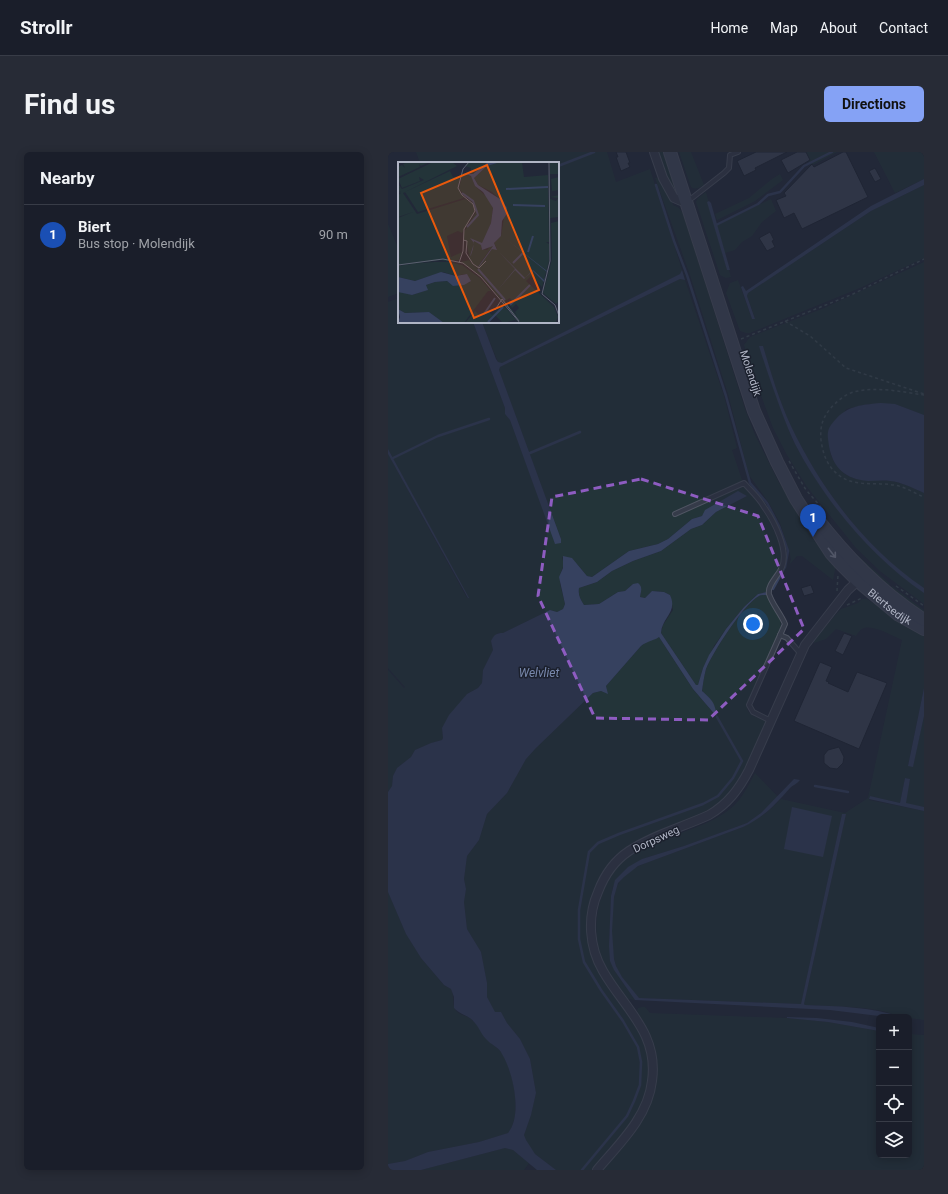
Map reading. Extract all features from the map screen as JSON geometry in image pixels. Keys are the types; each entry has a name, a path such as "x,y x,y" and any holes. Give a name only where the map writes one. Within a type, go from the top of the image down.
{"main road":[{"name":"Molendijk","path":"670,152 685,200 737,339 754,411 783,472 862,578"},
{"name":"Molendijk","path":"783,472 796,500 831,553 840,563 862,578"},
{"name":"Biertsedijk","path":"862,578 885,592 924,620"},
{"name":"Biertsedijk","path":"862,578 899,615 924,629"}],"street":[{"path":"654,152 663,178 674,198 681,201 685,200"},
{"name":"Dorpsweg","path":"597,1170 643,1111 650,1094 653,1069 650,1048 645,1034 635,1016 603,972 598,962 591,933 593,907 596,896 612,866 638,845 709,816 727,803 746,776 800,653 848,590 862,578"}],"lane":[{"path":"685,200 692,198 724,173 728,168 730,155 738,152"},
{"path":"675,514 744,483 764,506 774,524 785,556 783,566 769,588 769,594 785,624 749,705 753,712 771,721"},
{"path":"780,635 787,638 800,653"}],"path":[{"path":"737,339 853,294 924,259"},
{"path":"785,321 810,336 846,368 924,395"},
{"path":"924,395 874,390 855,392 843,397 832,406 824,416 820,429 825,459 832,469 841,477 858,484 895,485 924,497"},
{"path":"786,457 806,490 821,508"},
{"path":"836,594 838,565 840,563"},
{"name":"Biertsedijk","path":"892,583 924,606"}],"highlighted area":[{"path":"641,479 758,516 804,629 708,720 595,718 538,596 552,497"}],"shaded area":[{"path":"416,152 607,152 616,182 650,169 682,270 680,274 502,363 498,362 482,323 559,323 559,162 420,162"},
{"path":"657,152 666,152 679,197 674,193"},
{"path":"679,152 691,152 704,185 698,188 691,187"},
{"path":"804,152 837,152 811,166"},
{"path":"874,152 924,152 924,179 895,193"},
{"path":"780,174 783,180 755,201 717,220 715,214 749,198"},
{"path":"655,178 662,178 673,205 679,208 683,213 745,409 755,435 778,481 802,518 812,538 836,565 833,580 802,556 797,556 789,565 791,560 789,550 780,523 769,503 749,475 728,394 689,272"},
{"path":"924,185 924,258 860,288 750,333 740,331 726,293 730,283 738,280 752,319 755,318 747,296 748,293 871,211"},
{"path":"706,192 727,270 729,270 731,277 726,278 720,275 696,202 698,198"},
{"path":"771,199 776,211 762,222 752,236 742,242 735,250 725,253 716,225"},
{"path":"388,224 398,248 398,293 388,297"},
{"path":"924,262 924,415 895,404 868,404 846,409 830,453 835,463 841,470 854,478 889,481 924,493 924,588 904,575 868,541 825,486 791,426 772,376 763,346 760,346 789,431 807,465 836,506 869,544 905,578 924,593 924,604 881,572 856,548 807,487 787,455 773,428 744,345 750,337 824,308"},
{"path":"680,279 685,280 724,396 737,448 732,450 742,480 770,521 783,554 783,559 770,582 767,592 758,594 744,607 714,646 703,668 698,685 696,685 661,633 663,625 673,610 670,595 664,592 652,591 645,598 640,597 641,592 633,584 625,591 618,592 599,604 584,605 581,601 579,588 597,582 612,571 633,561 661,551 691,529 702,525 716,512 747,496 738,492 723,500 702,516 692,519 668,539 658,544 629,551 592,577 587,576 577,564 562,557 564,565 561,572 560,584 565,604 563,609 557,612 550,610 503,633 498,633 491,641 493,650 483,670 482,683 478,688 467,694 442,728 442,740 415,750 411,757 397,768 393,776 392,786 388,792 388,670 404,688 405,687 388,668 388,454 468,598 388,449 388,302 398,298 398,323 473,323 505,408 505,414 510,420 555,543 561,543 561,539 499,370 500,367"},
{"path":"854,552 890,584 886,588 851,555"},
{"path":"892,586 924,610 924,615 889,590"},
{"path":"768,595 780,617 781,626 775,644 747,709 753,716 767,721 750,761 736,788 714,808 615,855 600,877 594,893 589,935 641,1033 648,1054 649,1074 641,1105 633,1119 593,1170 556,1170 535,1154 529,1147 524,1135 531,1115 536,1093 530,1059 520,1039 507,1023 501,1012 495,1013 487,997 487,983 481,952 467,929 464,902 466,889 464,879 467,856 479,840 487,814 507,793 526,759 593,693 601,691 607,693 606,686 647,641 659,637 693,689 716,716 715,707 702,691 706,669 722,641 745,609 759,596"},
{"path":"862,599 867,599 873,603 877,601 924,633 924,688 908,765 913,766 924,716 924,807 905,804 910,779 905,778 900,803 870,796 869,800 924,811 924,1020 912,1018 912,1014 894,1014 873,1009 844,1006 804,1004 846,814 842,814 801,1004 639,998 620,974 614,958 613,948 612,923 614,899 621,879 627,873 646,863 743,827 766,813 781,799 845,813 868,798 902,640 871,628 861,630 856,636 836,629 826,639 814,643 814,639 841,609 858,603"},
{"path":"755,773 778,797 761,813 747,823 684,846 642,859 613,886 611,896 609,946 614,970 635,1000 627,999 604,966 597,943 597,915 609,877 622,862 639,850 694,828 726,812 739,800"},
{"path":"388,892 406,934 421,958 442,983 451,989 455,1010 471,1019 492,1044 502,1053 513,1081 516,1105 515,1115 508,1133 479,1142 428,1152 405,1161 388,1164"},
{"path":"645,1007 650,1013 787,1018 828,1022 876,1030 876,1158 912,1158 912,1034 924,1035 924,1170 603,1170 626,1142 646,1113 653,1097 657,1081 657,1063 653,1044 650,1035 637,1011 638,1008"},
{"path":"505,1148 513,1150 529,1163 524,1170 421,1170"}],"water":[{"path":"924,179 924,185 871,211 748,293 747,296 755,319 752,319 741,287 743,286 746,291 871,206"},
{"path":"709,201 711,203 730,270 727,270 707,202"},
{"path":"682,270 685,280 680,279 500,367 499,370 561,539 561,543 555,544 510,420 505,414 505,408 473,323 482,323 496,359 498,362 502,363 680,274"},
{"path":"759,346 763,346 779,396 791,426 816,472 831,495 864,536 883,555 924,588 924,593 886,563 868,545 835,507 820,486 791,436"},
{"path":"881,403 895,404 924,415 924,493 894,482 868,481 853,478 841,471 831,454 828,430 836,419 847,410 859,406"},
{"path":"388,449 469,598 388,454"},
{"name":"Welvliet","path":"738,491 747,496 716,512 702,525 691,529 661,551 633,561 612,571 597,582 579,588 581,601 584,605 599,604 618,592 625,591 633,584 638,583 641,588 640,597 645,598 652,591 664,592 670,595 672,606 662,627 661,633 696,685 698,685 709,655 726,629 744,607 758,594 767,592 768,595 760,596 752,601 737,619 715,652 706,669 702,691 712,702 717,717 693,689 659,637 643,644 606,686 608,694 601,691 593,693 526,759 507,793 487,814 479,840 467,856 464,879 466,889 464,902 467,929 481,952 487,983 487,997 495,1012 501,1012 507,1023 520,1039 530,1059 536,1093 531,1115 524,1135 535,1154 556,1170 537,1170 513,1150 505,1148 421,1170 388,1170 388,1164 405,1161 428,1152 479,1142 508,1133 515,1116 516,1105 510,1071 501,1052 486,1039 472,1020 454,1008 454,997 451,989 444,985 421,958 406,934 388,892 388,792 392,786 393,776 397,768 411,757 415,750 442,740 442,728 449,715 467,694 478,688 482,683 483,670 493,650 491,641 494,636 550,610 557,612 563,609 565,604 559,577 563,568 563,556 572,558 587,576 592,577 629,551 658,544 668,539 692,519 702,516 705,510"},
{"path":"924,688 924,716 913,767 908,766"},
{"path":"905,778 910,779 906,803 924,807 924,811 869,799 870,796 900,803"},
{"path":"794,779 800,780 790,788 769,810 743,827 638,866 618,883 614,897 612,931 614,959 622,977 639,998 801,1004 842,814 846,814 804,1004 866,1009 890,1014 876,1014 876,1016 830,1010 635,1000 614,970 610,961 609,946 611,896 615,880 628,867 642,859 684,846 747,823 761,813"},
{"path":"792,807 832,816 823,857 784,849"},
{"path":"787,1018 817,1018 852,1022 876,1027 876,1030 828,1022"}],"building":[{"path":"616,152 626,152 630,167 621,171 616,157 618,157"},
{"path":"756,152 787,152 755,168 756,170 744,176 737,161"},
{"path":"797,152 806,152 810,160 788,173 781,160"},
{"path":"843,152 846,152 868,197 802,229 794,213 784,218 776,200 786,196 784,193 812,164 814,167"},
{"path":"875,168 881,179 875,182 869,171"},
{"path":"770,232 774,240 772,241 775,247 767,251 759,238"},
{"path":"811,585 814,593 804,596 801,588"},
{"path":"844,633 852,636 843,655 835,651"},
{"path":"820,662 832,667 826,681 848,692 857,672 887,683 859,749 794,721"},
{"path":"839,747 844,757 843,763 837,769 830,768 824,763 824,755 828,750"}],"waterway":[{"path":"559,166 594,152"},
{"path":"716,225 758,204 768,195 780,192 804,166 832,152"},
{"path":"656,185 726,396 750,483 767,503 779,526 788,551 785,567 773,589"},
{"path":"393,458 438,436 489,419"},
{"path":"530,453 580,432"},
{"path":"582,1170 627,1116 640,1085 641,1062 638,1047 623,1021 601,990 584,962 579,939 579,910 589,852 598,843 703,804 718,796 733,778 742,761 717,717"},
{"path":"815,786 848,792"}],"place":[{"name":"Biert","path":"813,537"}]}
